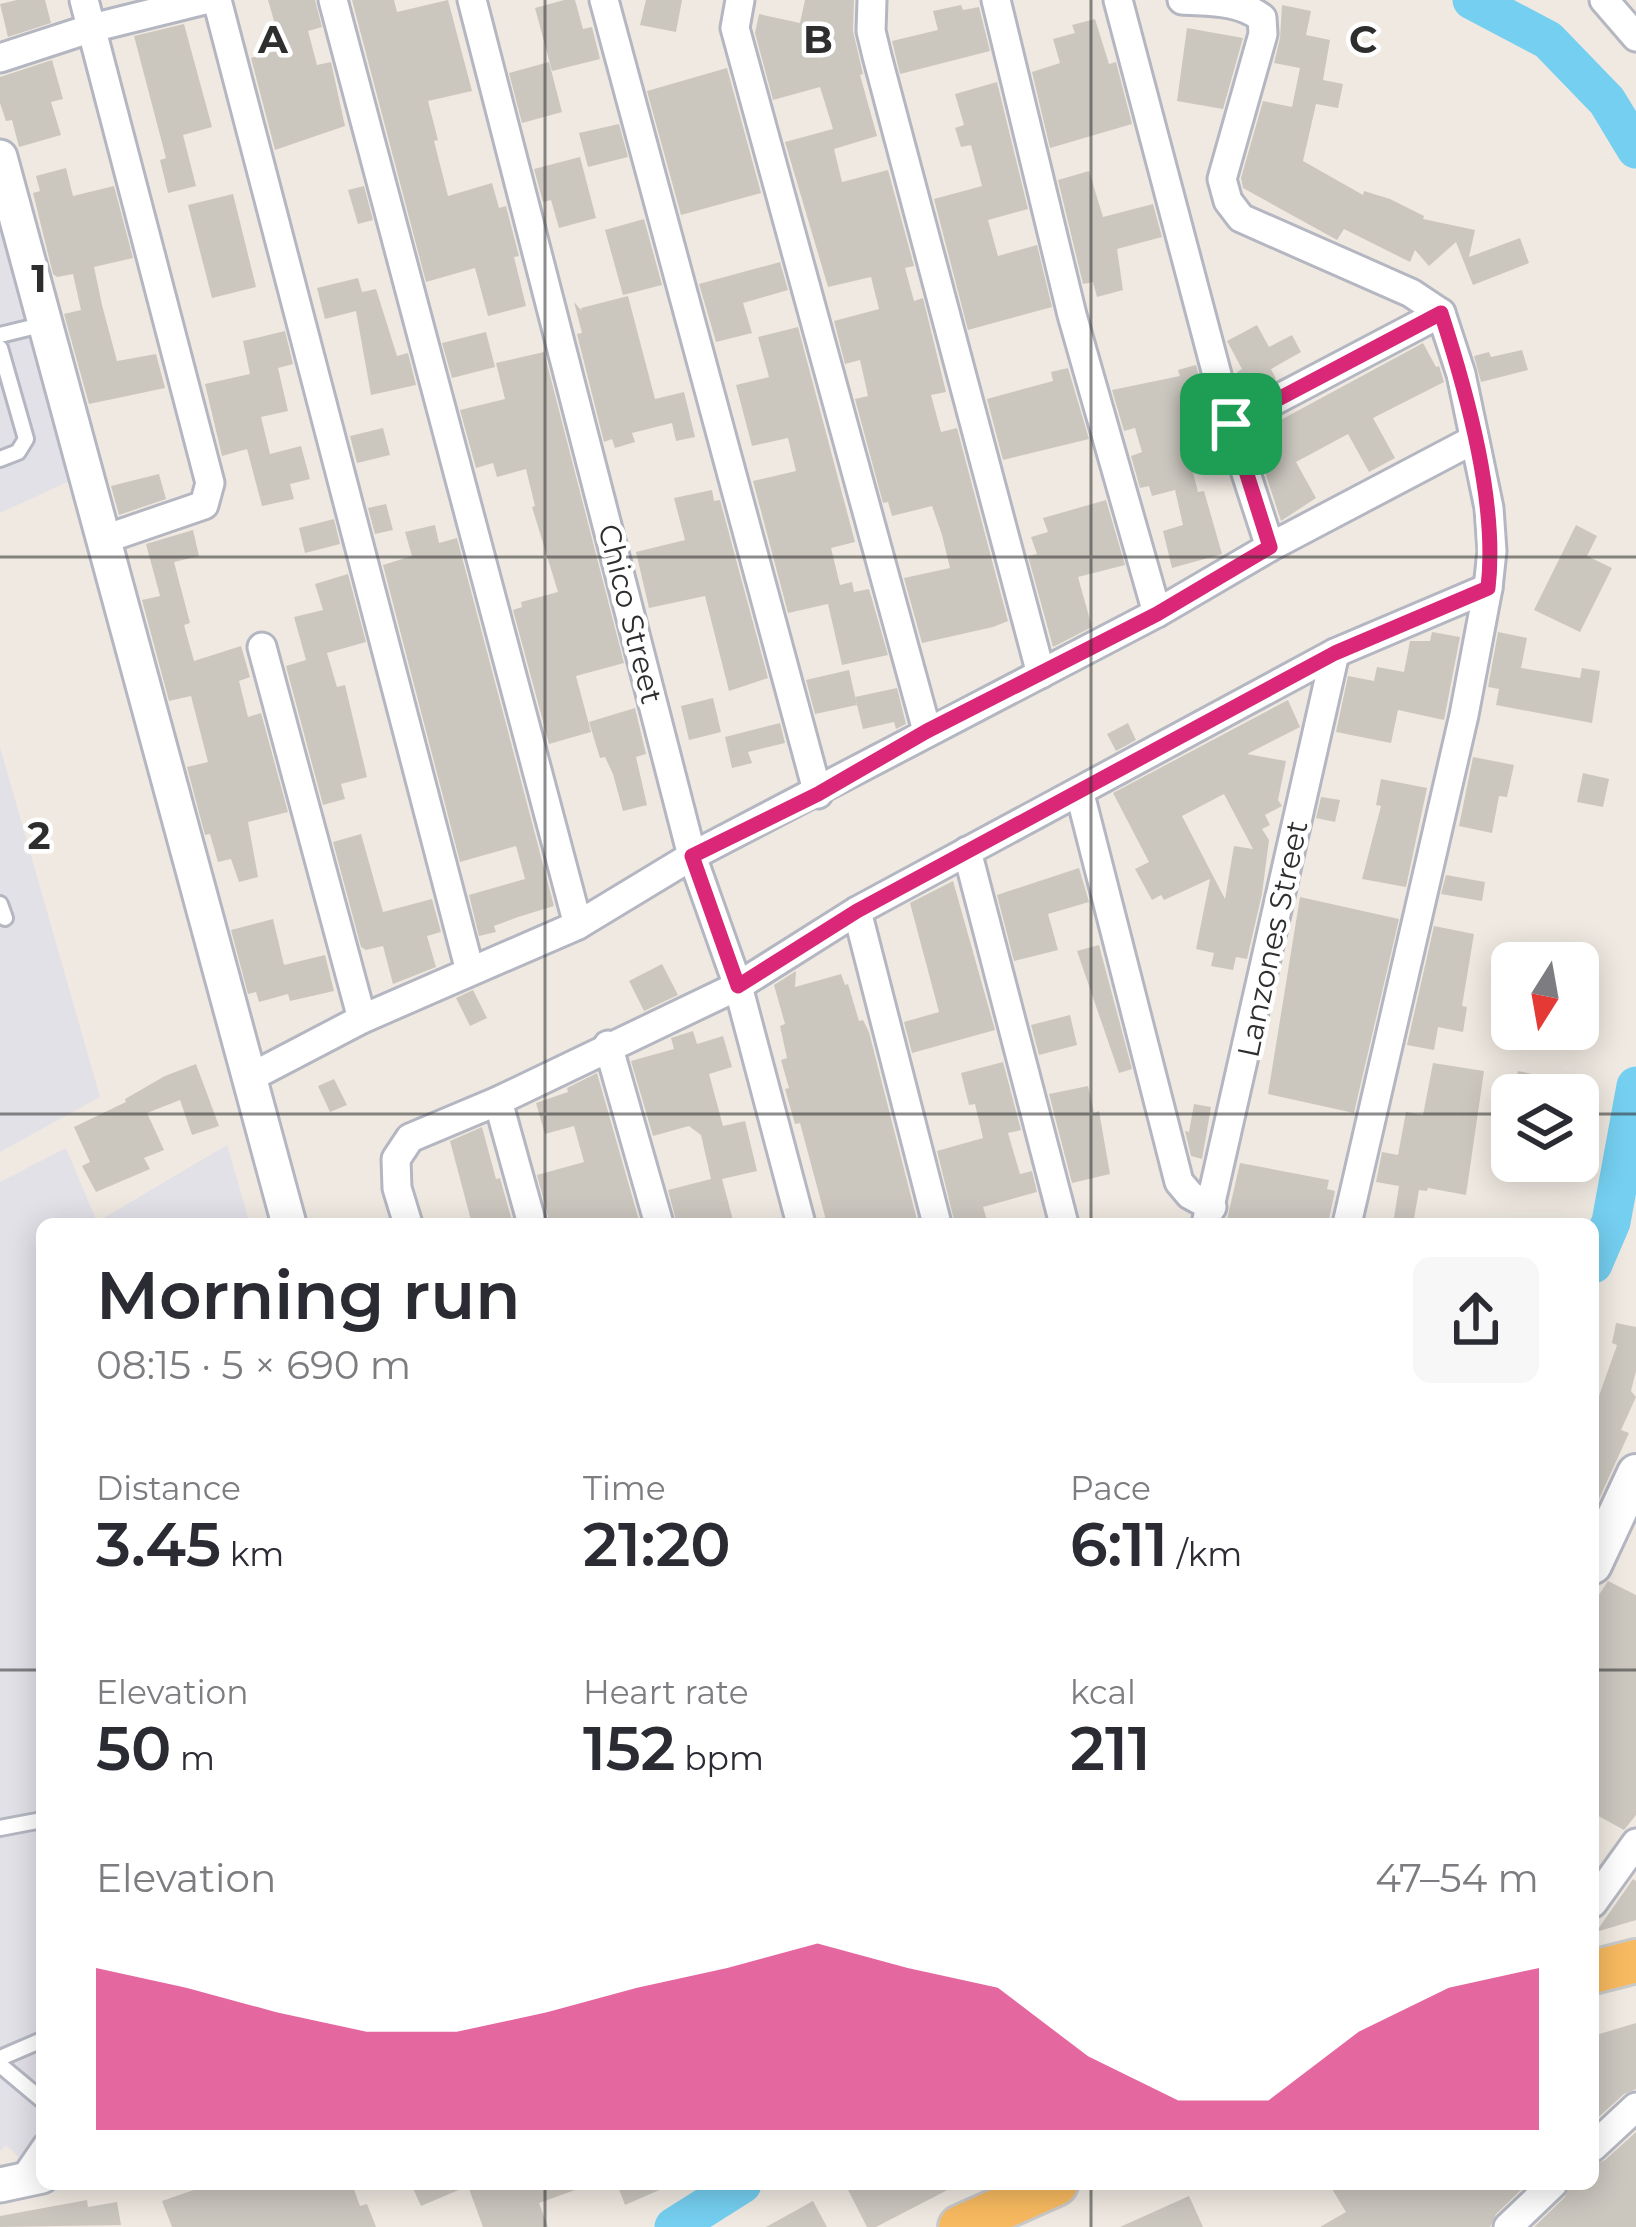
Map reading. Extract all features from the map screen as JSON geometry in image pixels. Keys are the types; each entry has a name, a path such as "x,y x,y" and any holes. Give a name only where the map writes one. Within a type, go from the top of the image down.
{"highway":[{"path":"960,2227 1043,2190"}],"main road":[{"path":"1599,1552 1636,1473"}],"street":[{"path":"84,0 210,483 204,505 105,539"},
{"path":"0,58 92,28 206,0"},
{"path":"217,0 470,971"},
{"path":"332,0 578,925"},
{"name":"Chico Street","path":"472,0 692,856 738,986 799,1218"},
{"path":"604,0 818,794"},
{"path":"740,0 735,28 738,41 927,731"},
{"path":"872,0 877,56 1041,674"},
{"path":"996,0 1072,315 1157,614"},
{"path":"1118,0 1231,424 1270,547"},
{"path":"1182,0 1232,3 1262,18 1263,34 1222,178 1228,201 1241,218 1411,292 1441,313 1461,374 1489,508 1488,588 1464,715 1348,1218"},
{"path":"1604,0 1636,38"},
{"path":"0,157 287,1218"},
{"path":"1231,424 1441,313"},
{"path":"250,1078 362,1019 578,925 692,856 1157,614 1270,547 1473,440"},
{"path":"406,1218 397,1188 396,1159 410,1138 498,1102 738,986 857,911 1335,653 1488,588"},
{"path":"262,647 362,1019"},
{"name":"Lanzones Street","path":"1209,1216 1335,653"},
{"path":"1080,794 1179,1183 1209,1216"},
{"path":"967,851 1062,1218"},
{"path":"857,911 936,1218"},
{"path":"608,1045 656,1218"},
{"path":"498,1102 530,1218"},
{"path":"1599,1895 1636,1843"},
{"path":"1599,2141 1636,2107"},
{"path":"1508,2227 1547,2190"}],"lane":[{"path":"0,335 45,324"},
{"path":"0,348 26,439 18,452 0,459"},
{"path":"0,1828 36,1821"},
{"path":"36,2043 0,2062 36,2095"},
{"path":"19,2181 36,2152"}],"shaded area":[{"path":"0,216 72,480 0,513"},
{"path":"0,747 100,1097 0,1152"},
{"path":"227,1145 248,1218 104,1218"},
{"path":"66,1148 95,1218 36,1218 36,2173 6,2145 0,2151 0,1182"}],"building":[{"path":"45,0 51,23 8,37 0,4"},
{"path":"268,0 315,0 322,27 308,31 317,65 331,62 345,126 275,150 251,58 282,49"},
{"path":"352,0 394,0 397,12 448,0 472,91 428,101 448,196 492,183 499,208 506,206 526,306 488,316 475,268 426,282"},
{"path":"575,0 583,29 592,27 600,59 552,71 535,8"},
{"path":"646,0 682,0 676,32 640,25"},
{"path":"805,0 854,0 860,75 877,136 834,149 842,182 888,170 914,266 905,268 914,301 923,298 946,392 931,395 941,432 957,428 1008,621 993,627 922,643 904,578 950,568 942,535 932,506 892,516 888,502 883,503 855,399 868,396 860,360 845,364 834,321 879,309 871,277 828,287 785,142 833,129 820,87 773,100 755,33 759,14 800,23"},
{"path":"961,5 963,10 979,7 990,51 900,74 892,41 938,30 933,11"},
{"path":"1282,5 1311,11 1306,35 1330,40 1323,80 1343,84 1338,108 1316,104 1303,161 1363,195 1364,191 1390,199 1423,219 1475,230 1469,257 1520,238 1529,263 1473,285 1456,242 1429,266 1415,250 1410,262 1344,229 1337,240 1243,188 1241,178 1263,101 1292,107 1300,68 1274,63"},
{"path":"1095,19 1109,64 1116,62 1132,124 1050,148 1032,72 1060,63 1053,39 1075,33 1072,25"},
{"path":"184,24 212,127 183,135 196,186 168,193 160,160 166,158 134,36"},
{"path":"1187,28 1243,38 1223,109 1177,101"},
{"path":"52,60 63,99 51,102 61,135 19,147 12,120 6,121 0,103 0,77"},
{"path":"549,62 562,112 522,123 509,73"},
{"path":"727,68 761,193 681,215 647,91"},
{"path":"997,82 1028,209 988,220 998,256 1037,245 1052,307 968,330 934,199 982,186 971,145 961,147 955,128 964,125 955,94"},
{"path":"619,124 628,157 588,167 579,133"},
{"path":"580,157 596,218 559,228 551,200 543,202 534,169"},
{"path":"66,168 73,196 114,186 133,258 94,267 102,305 117,361 156,354 165,388 89,404 64,314 81,310 73,274 53,274 33,193 40,191 36,176"},
{"path":"1089,171 1103,217 1153,204 1162,237 1117,249 1123,290 1097,297 1093,282 1083,284 1058,180"},
{"path":"364,186 373,220 358,224 348,190"},
{"path":"233,194 256,287 212,298 188,205"},
{"path":"644,219 662,285 623,295 605,230"},
{"path":"780,262 788,290 743,303 752,333 716,342 699,284"},
{"path":"358,278 362,292 376,289 397,356 408,353 416,385 371,395 356,311 325,319 317,288"},
{"path":"628,296 655,399 684,392 695,437 676,441 672,423 632,433 635,442 615,448 612,439 604,442 577,334 582,333 574,302 582,311"},
{"path":"1257,325 1269,347 1292,335 1301,352 1271,369 1276,379 1249,394 1227,341"},
{"path":"798,327 855,542 831,548 840,585 852,582 854,592 869,589 888,655 842,665 828,604 788,613 753,481 796,471 788,438 752,446 736,385 769,377 758,337"},
{"path":"285,331 293,364 278,368 288,411 261,417 270,454 301,446 310,479 290,484 294,499 262,506 247,449 222,456 205,384 250,374 243,341"},
{"path":"486,332 495,367 452,378 442,343"},
{"path":"1423,343 1444,382 1373,418 1395,458 1369,472 1348,434 1296,462 1316,498 1281,521 1253,435"},
{"path":"1522,350 1528,370 1481,382 1474,356"},
{"path":"544,352 624,663 576,676 591,732 549,744 513,610 522,607 521,602 558,592 532,507 526,469 497,477 493,463 476,468 460,410 505,399 496,363"},
{"path":"1196,365 1213,430 1184,437 1198,492 1204,491 1222,554 1172,568 1163,531 1183,525 1175,490 1152,496 1149,486 1140,488 1131,456 1142,452 1135,428 1124,431 1112,390 1180,376 1178,370"},
{"path":"1068,368 1089,439 1003,460 987,399 1053,381 1051,372"},
{"path":"383,428 390,455 357,463 350,436"},
{"path":"159,474 166,499 119,515 111,486"},
{"path":"712,490 714,501 720,500 768,678 729,691 705,596 649,608 636,552 685,540 674,498"},
{"path":"1106,500 1125,565 1078,577 1092,627 1053,647 1028,556 1037,554 1031,537 1048,532 1043,518"},
{"path":"386,504 393,530 375,534 368,508"},
{"path":"334,519 340,544 305,553 299,528"},
{"path":"435,525 439,543 457,538 554,906 494,926 496,932 479,936 469,895 525,879 516,846 460,862 383,565 412,556 405,532"},
{"path":"1576,525 1597,536 1587,556 1612,568 1580,632 1534,610"},
{"path":"193,530 199,556 174,562 190,623 184,625 194,661 241,646 250,677 239,681 248,717 261,713 288,812 248,822 258,877 239,882 231,859 218,862 210,834 205,835 187,767 208,762 191,696 169,701 142,600 160,596 146,544"},
{"path":"348,574 366,642 327,653 337,687 345,685 367,777 341,784 345,799 323,805 286,666 306,660 294,617 323,610 315,584"},
{"path":"1432,632 1460,637 1444,720 1398,710 1391,743 1336,732 1348,676 1374,681 1377,667 1404,672 1410,641 1430,641"},
{"path":"1498,632 1527,638 1521,668 1580,678 1582,668 1600,671 1592,723 1496,705 1499,689 1488,687"},
{"path":"849,670 857,705 815,714 806,680"},
{"path":"897,688 906,724 896,729 894,722 863,729 855,697"},
{"path":"713,698 721,732 689,740 681,706"},
{"path":"1288,700 1300,727 1247,754 1286,761 1278,800 1282,806 1265,815 1270,825 1262,829 1269,840 1247,959 1236,957 1233,970 1211,966 1214,953 1196,949 1210,879 1164,900 1161,895 1152,900 1135,869 1149,862 1113,793","holes":["1224,794 1253,849 1234,846 1225,899 1182,816"]},
{"path":"635,708 646,754 636,757 647,805 623,811 613,774 605,757 600,758 589,722"},
{"path":"780,723 785,743 748,752 752,763 732,768 725,737"},
{"path":"1128,723 1136,740 1116,751 1107,734"},
{"path":"1473,757 1514,765 1507,797 1499,796 1492,833 1459,826"},
{"path":"1583,773 1609,779 1603,807 1577,802"},
{"path":"1381,779 1427,788 1406,887 1362,879 1381,806 1376,805"},
{"path":"1321,797 1340,800 1335,822 1316,818"},
{"path":"361,834 383,912 432,899 441,932 427,936 436,967 393,984 383,946 361,947 333,842"},
{"path":"1079,868 1089,902 1048,914 1058,950 1014,961 997,895"},
{"path":"1446,875 1485,882 1482,901 1441,894"},
{"path":"953,881 995,1030 912,1053 904,1022 939,1012 910,903"},
{"path":"1300,897 1399,919 1354,1113 1268,1094"},
{"path":"273,919 284,965 325,955 334,991 290,1001 288,994 259,1002 256,992 248,994 231,930"},
{"path":"1434,926 1474,934 1462,1006 1467,1007 1463,1032 1438,1027 1434,1050 1407,1045"},
{"path":"1099,945 1132,1069 1119,1073 1077,951"},
{"path":"662,964 678,995 644,1011 629,981"},
{"path":"796,971 795,987 841,974 848,984 859,1021 863,1020 869,1032 916,1218 825,1218 800,1123 795,1124 785,1089 789,1088 781,1060 787,1058 780,1026 785,1024 774,985"},
{"path":"473,990 487,1018 470,1026 456,998"},
{"path":"1070,1015 1077,1045 1039,1055 1031,1025"},
{"path":"693,1031 697,1044 723,1036 732,1067 709,1074 723,1126 745,1121 757,1171 722,1179 732,1218 675,1218 668,1190 711,1179 701,1135 689,1126 653,1136 631,1061 674,1049 671,1038"},
{"path":"1003,1062 1021,1130 1008,1133 1020,1174 1032,1171 1037,1192 983,1207 986,1218 954,1218 937,1151 983,1138 961,1073"},
{"path":"1433,1063 1484,1071 1466,1195 1419,1190 1414,1218 1394,1218 1399,1186 1376,1182 1382,1152 1398,1155 1406,1112 1423,1115"},
{"path":"196,1064 219,1126 192,1135 180,1100 147,1113 164,1150 144,1158 150,1169 96,1192 82,1166 90,1162 74,1127"},
{"path":"597,1073 638,1218 548,1218 537,1175 584,1162 574,1126 545,1134 536,1103 568,1092 567,1088"},
{"path":"334,1079 347,1105 330,1112 318,1086"},
{"path":"1088,1086 1094,1113 1099,1111 1110,1174 1072,1183 1049,1094"},
{"path":"1194,1104 1211,1107 1202,1159 1191,1156 1185,1131 1189,1132"},
{"path":"482,1127 511,1218 470,1218 450,1141"},
{"path":"1240,1163 1329,1180 1327,1189 1335,1191 1329,1218 1227,1218"},
{"path":"1616,1323 1636,1327 1631,1391 1636,1397 1621,1430 1629,1433 1599,1499 1599,1396 1617,1345 1612,1343"},
{"path":"1608,1581 1636,1595 1636,1815 1624,1830 1599,1816 1599,1595"},
{"path":"1633,1879 1636,1881 1636,1920 1599,1928"},
{"path":"1636,2023 1636,2089 1599,2117 1599,2034"},
{"path":"1636,2132 1636,2227 1534,2227 1568,2190 1599,2190 1599,2162"},
{"path":"194,2190 354,2190 360,2206 367,2204 376,2227 172,2227 162,2201"},
{"path":"414,2190 459,2190 421,2206"},
{"path":"469,2190 575,2190 539,2203 548,2227 483,2227"},
{"path":"619,2190 659,2190 625,2205"},
{"path":"848,2190 947,2190 876,2227 867,2227"},
{"path":"1333,2190 1521,2190 1496,2214 1490,2227 1320,2227 1346,2212"},
{"path":"1189,2196 1203,2227 1120,2227"},
{"path":"87,2200 88,2207 117,2202 121,2225 0,2227 0,2216"},
{"path":"813,2201 827,2227 766,2227"}],"waterway":[{"path":"1472,0 1548,40 1607,101 1636,149"},
{"path":"1599,1250 1611,1222 1636,1086"},
{"path":"674,2227 733,2190"}],"route":[{"path":"1441,313 1461,374 1489,508 1488,588 1335,653 857,911 738,986 692,856 1157,614 1270,547 1231,424 1441,313"}]}
